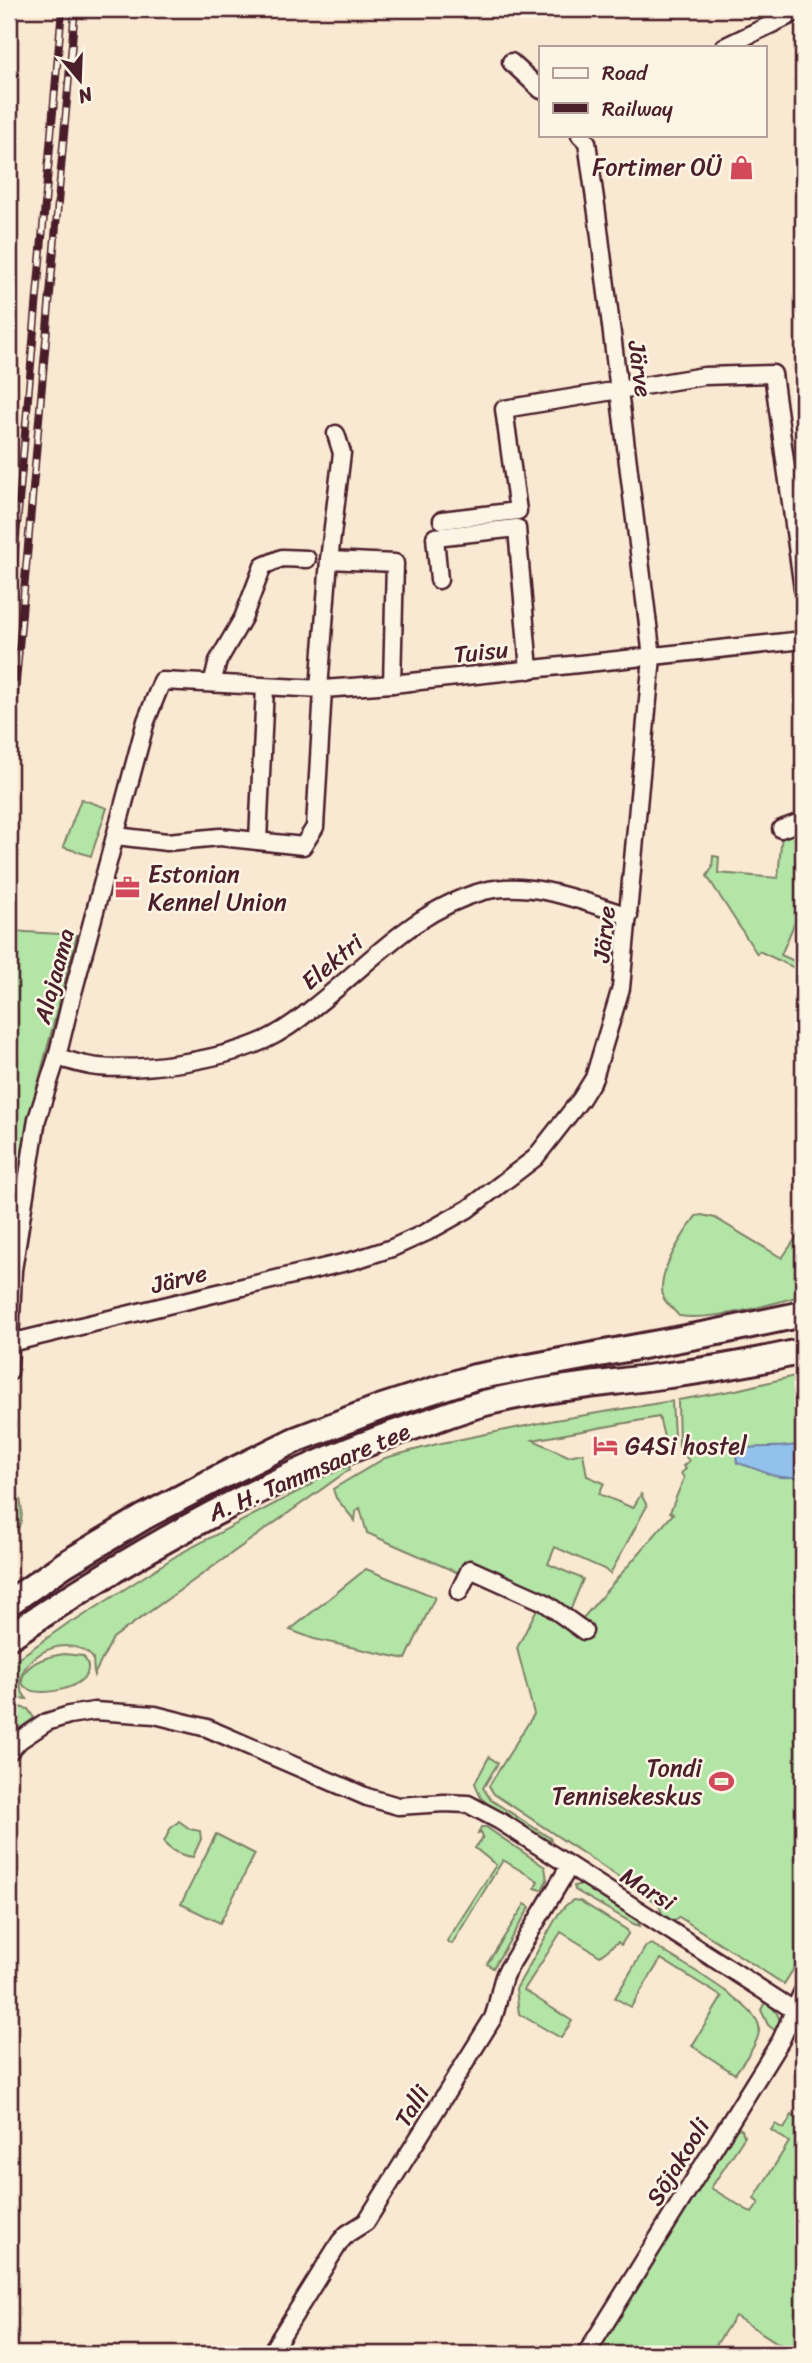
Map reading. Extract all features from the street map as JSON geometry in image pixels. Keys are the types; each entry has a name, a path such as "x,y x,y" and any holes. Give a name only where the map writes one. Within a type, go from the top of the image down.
{"main road":[{"name":"A. H. Tammsaare tee","path":"9,1603 65,1564 144,1517 218,1478 295,1440 379,1408 475,1377 803,1314"},
{"name":"A. H. Tammsaare tee","path":"9,1637 79,1590 186,1526 340,1453 395,1433 489,1402 583,1385 742,1364 803,1351"},
{"path":"9,1592 65,1564"},
{"path":"9,1645 79,1590"}],"street":[{"path":"726,46 803,9"},
{"path":"511,62 539,88"},
{"name":"Järve","path":"10,1343 355,1260 392,1248 468,1209 535,1158 594,1078 621,988 652,657 589,137"},
{"path":"442,520 519,511 503,409 704,376 773,374 803,589"},
{"path":"116,836 167,842 220,837 303,846 315,827 329,560 342,453 336,434"},
{"path":"439,580 435,537 517,528 529,670"},
{"path":"212,683 218,661 243,618 262,566 282,558 307,559"},
{"path":"329,560 395,563 392,684"},
{"name":"Tuisu","path":"162,681 321,689 392,684 803,640"},
{"name":"Alajaama","path":"9,1372 13,1270 37,1119 57,1057 146,721 162,681"},
{"path":"258,841 265,687"},
{"path":"781,829 803,821"},
{"name":"Elektri","path":"57,1057 95,1067 144,1068 211,1057 266,1039 313,1009 430,912 485,891 532,888 567,896 628,916"},
{"path":"459,1592 470,1569 544,1602 584,1631"},
{"name":"Marsi","path":"9,1752 20,1740 47,1722 69,1715 94,1711 155,1715 207,1728 367,1797 398,1806 444,1802 468,1804 500,1821 799,2013"},
{"name":"Talli","path":"270,2354 340,2242 366,2222 493,2018 500,2002 499,1989 505,1974 569,1867"},
{"name":"Sõjakooli","path":"586,2354 799,2013 803,1991"}],"green space":[{"path":"81,799 107,808 91,856 63,847"},
{"path":"803,821 803,887 798,899 803,903 781,955 803,965 803,972 759,951 757,954 707,876 712,868 713,856 719,857 718,873 778,878 782,833"},
{"path":"9,931 77,935 26,1129 9,1228"},
{"path":"696,1216 715,1218 782,1258 803,1228 803,1295 724,1314 679,1316 664,1299 663,1279 678,1244"},
{"path":"803,1374 803,1954 784,1984 679,1917 675,1921 663,1918 659,1904 494,1794 489,1786 534,1714 517,1648 542,1599 463,1575 367,1533 360,1508 356,1511 355,1521 336,1498 333,1489 385,1458 437,1444 555,1420 672,1401 674,1436 665,1441 659,1417 533,1440 568,1456 583,1453 587,1476 604,1483 599,1494 633,1508 641,1494 647,1506 610,1574 555,1547 548,1564 583,1579 570,1611 583,1618 673,1514 670,1512 684,1478 681,1473 686,1469 683,1466 689,1461 686,1457 691,1453 688,1448 679,1447 678,1400"},
{"path":"349,1465 350,1469 113,1638 94,1675 93,1658 81,1649 67,1646 52,1648 28,1664 22,1675 21,1687 27,1699 9,1697 9,1665 71,1621 75,1621 179,1554 314,1483 313,1481"},
{"path":"9,1480 18,1493 22,1509 19,1525 9,1538"},
{"path":"366,1569 435,1597 406,1659 314,1639 290,1630"},
{"path":"64,1654 83,1656 88,1668 83,1679 57,1691 41,1692 29,1689 22,1683 25,1672 32,1664"},
{"path":"9,1705 28,1709 34,1718 9,1736"},
{"path":"489,1757 498,1763 483,1788 491,1800 550,1838 549,1844 481,1798 475,1783"},
{"path":"179,1821 190,1829 200,1831 201,1839 193,1857 177,1853 164,1842 170,1829"},
{"path":"481,1827 486,1827 545,1867 547,1880 542,1890 535,1888 538,1881 503,1860 452,1944 447,1941 496,1865 475,1848 483,1837 481,1833 478,1834"},
{"path":"216,1834 255,1854 220,1923 181,1904"},
{"path":"586,1885 637,1919 640,1926 575,1890 574,1886"},
{"path":"573,1900 580,1901 627,1930 628,1934 621,1945 618,1942 600,1956 561,1932 524,1990 572,2021 561,2038 519,2014 516,1989 559,1913"},
{"path":"525,1904 530,1907 493,1968 487,1964"},
{"path":"652,1944 729,1994 754,2017 759,2026 757,2038 735,2074 692,2046 722,1997 661,1959 631,2007 615,1998 646,1946"},
{"path":"765,2002 779,2019 777,2032 768,2025 761,2010"},
{"path":"803,2109 803,2354 795,2354 735,2316 710,2354 596,2354 734,2131 739,2128 742,2130 742,2141 711,2188 752,2213 759,2203 754,2199 789,2142 771,2130 775,2124 784,2129 792,2115 798,2119"}],"water":[{"path":"796,1445 803,1450 803,1479 775,1476 737,1463 735,1450"}],"railway":[{"path":"9,617 62,9"},
{"path":"9,762 75,9"}],"place":[{"name":"Fortimer OÜ","path":"742,167"},
{"name":"Estonian Kennel Union","path":"128,888"},
{"name":"G4Si hostel","path":"605,1446"},
{"name":"Tondi Tennisekeskus","path":"722,1782"}]}
